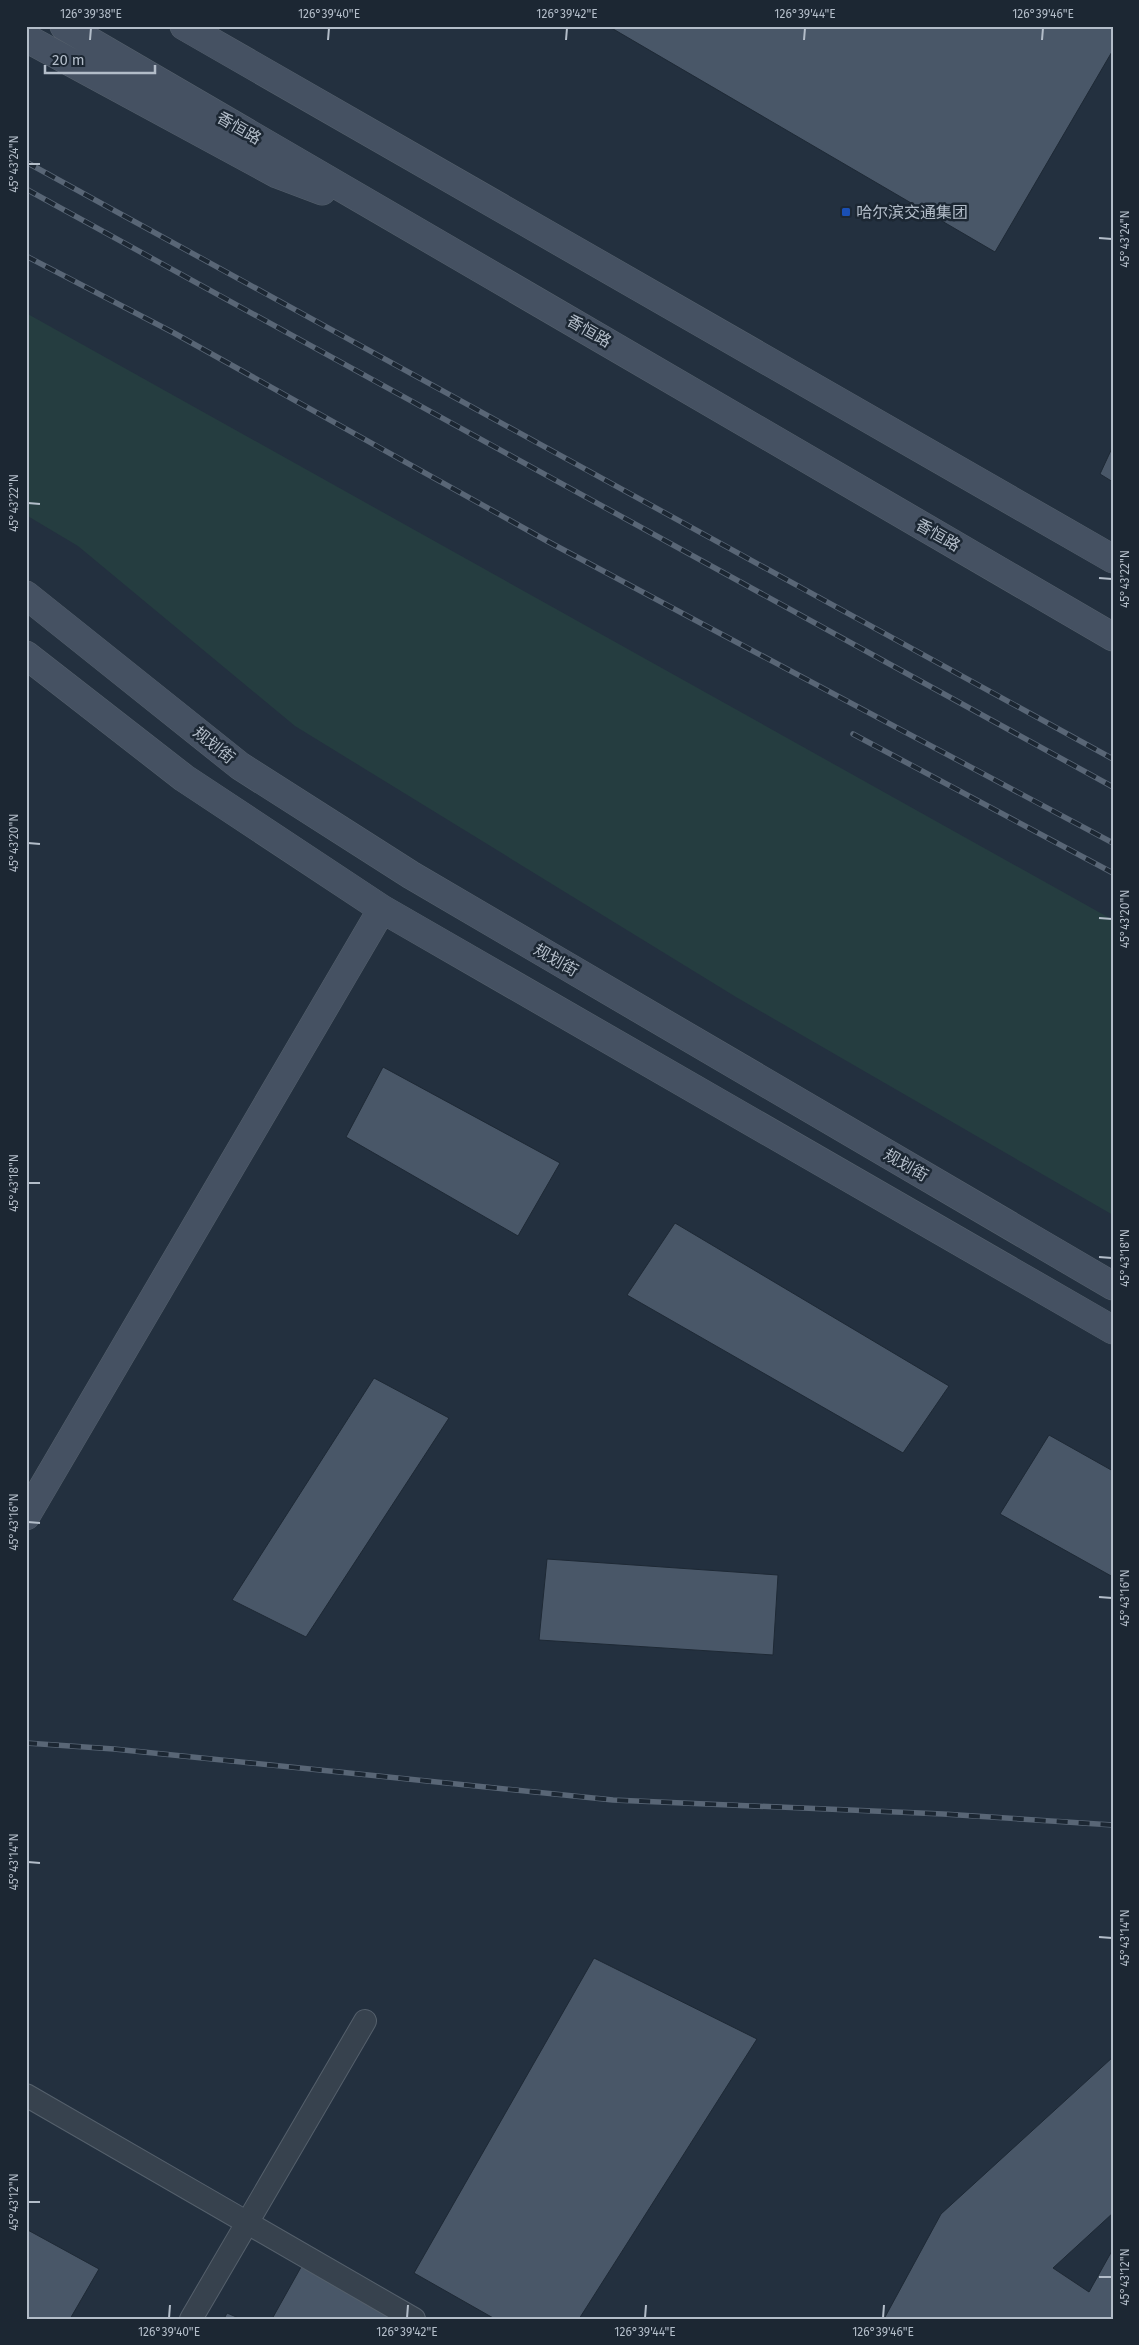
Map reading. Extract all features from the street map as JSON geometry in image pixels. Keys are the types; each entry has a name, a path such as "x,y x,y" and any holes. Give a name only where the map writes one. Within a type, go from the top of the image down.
{"main road":[{"name":"香恒路","path":"64,26 1113,637"},
{"path":"184,26 1113,559"},
{"path":"26,38 277,174 386,213"},
{"name":"规划街","path":"26,595 240,766 411,875 1113,1286"},
{"path":"26,655 184,778 382,909 1113,1330"},
{"path":"26,1516 382,909"}],"lane":[{"path":"191,2319 365,2021"},
{"path":"26,2095 414,2319"}],"green space":[{"path":"26,313 1113,920 1113,1215 736,997 295,726 78,546 26,515"}],"building":[{"path":"608,26 1113,26 1113,50 995,252"},
{"path":"1113,446 1113,482 1100,474"},
{"path":"383,1067 560,1163 518,1236 346,1137"},
{"path":"675,1223 949,1386 903,1453 627,1295"},
{"path":"374,1378 449,1418 306,1637 232,1600"},
{"path":"1049,1435 1113,1471 1113,1577 1000,1514"},
{"path":"547,1559 778,1575 773,1655 539,1640"},
{"path":"594,1958 757,2039 579,2319 495,2319 414,2273"},
{"path":"1113,2057 1113,2213 1053,2268 1089,2292 1113,2249 1113,2319 884,2319 941,2214"},
{"path":"26,2229 99,2269 70,2319 26,2319"},
{"path":"305,2260 393,2319 272,2319"},
{"path":"227,2313 241,2319 224,2319"}],"railway":[{"path":"26,162 1113,759"},
{"path":"26,189 1113,787"},
{"path":"26,256 174,333 547,541 1113,843"},
{"path":"853,734 1113,873"},
{"path":"26,1743 114,1749 613,1800 943,1814 1113,1825"}],"place":[{"name":"哈尔滨交通集团","path":"846,212"}]}
